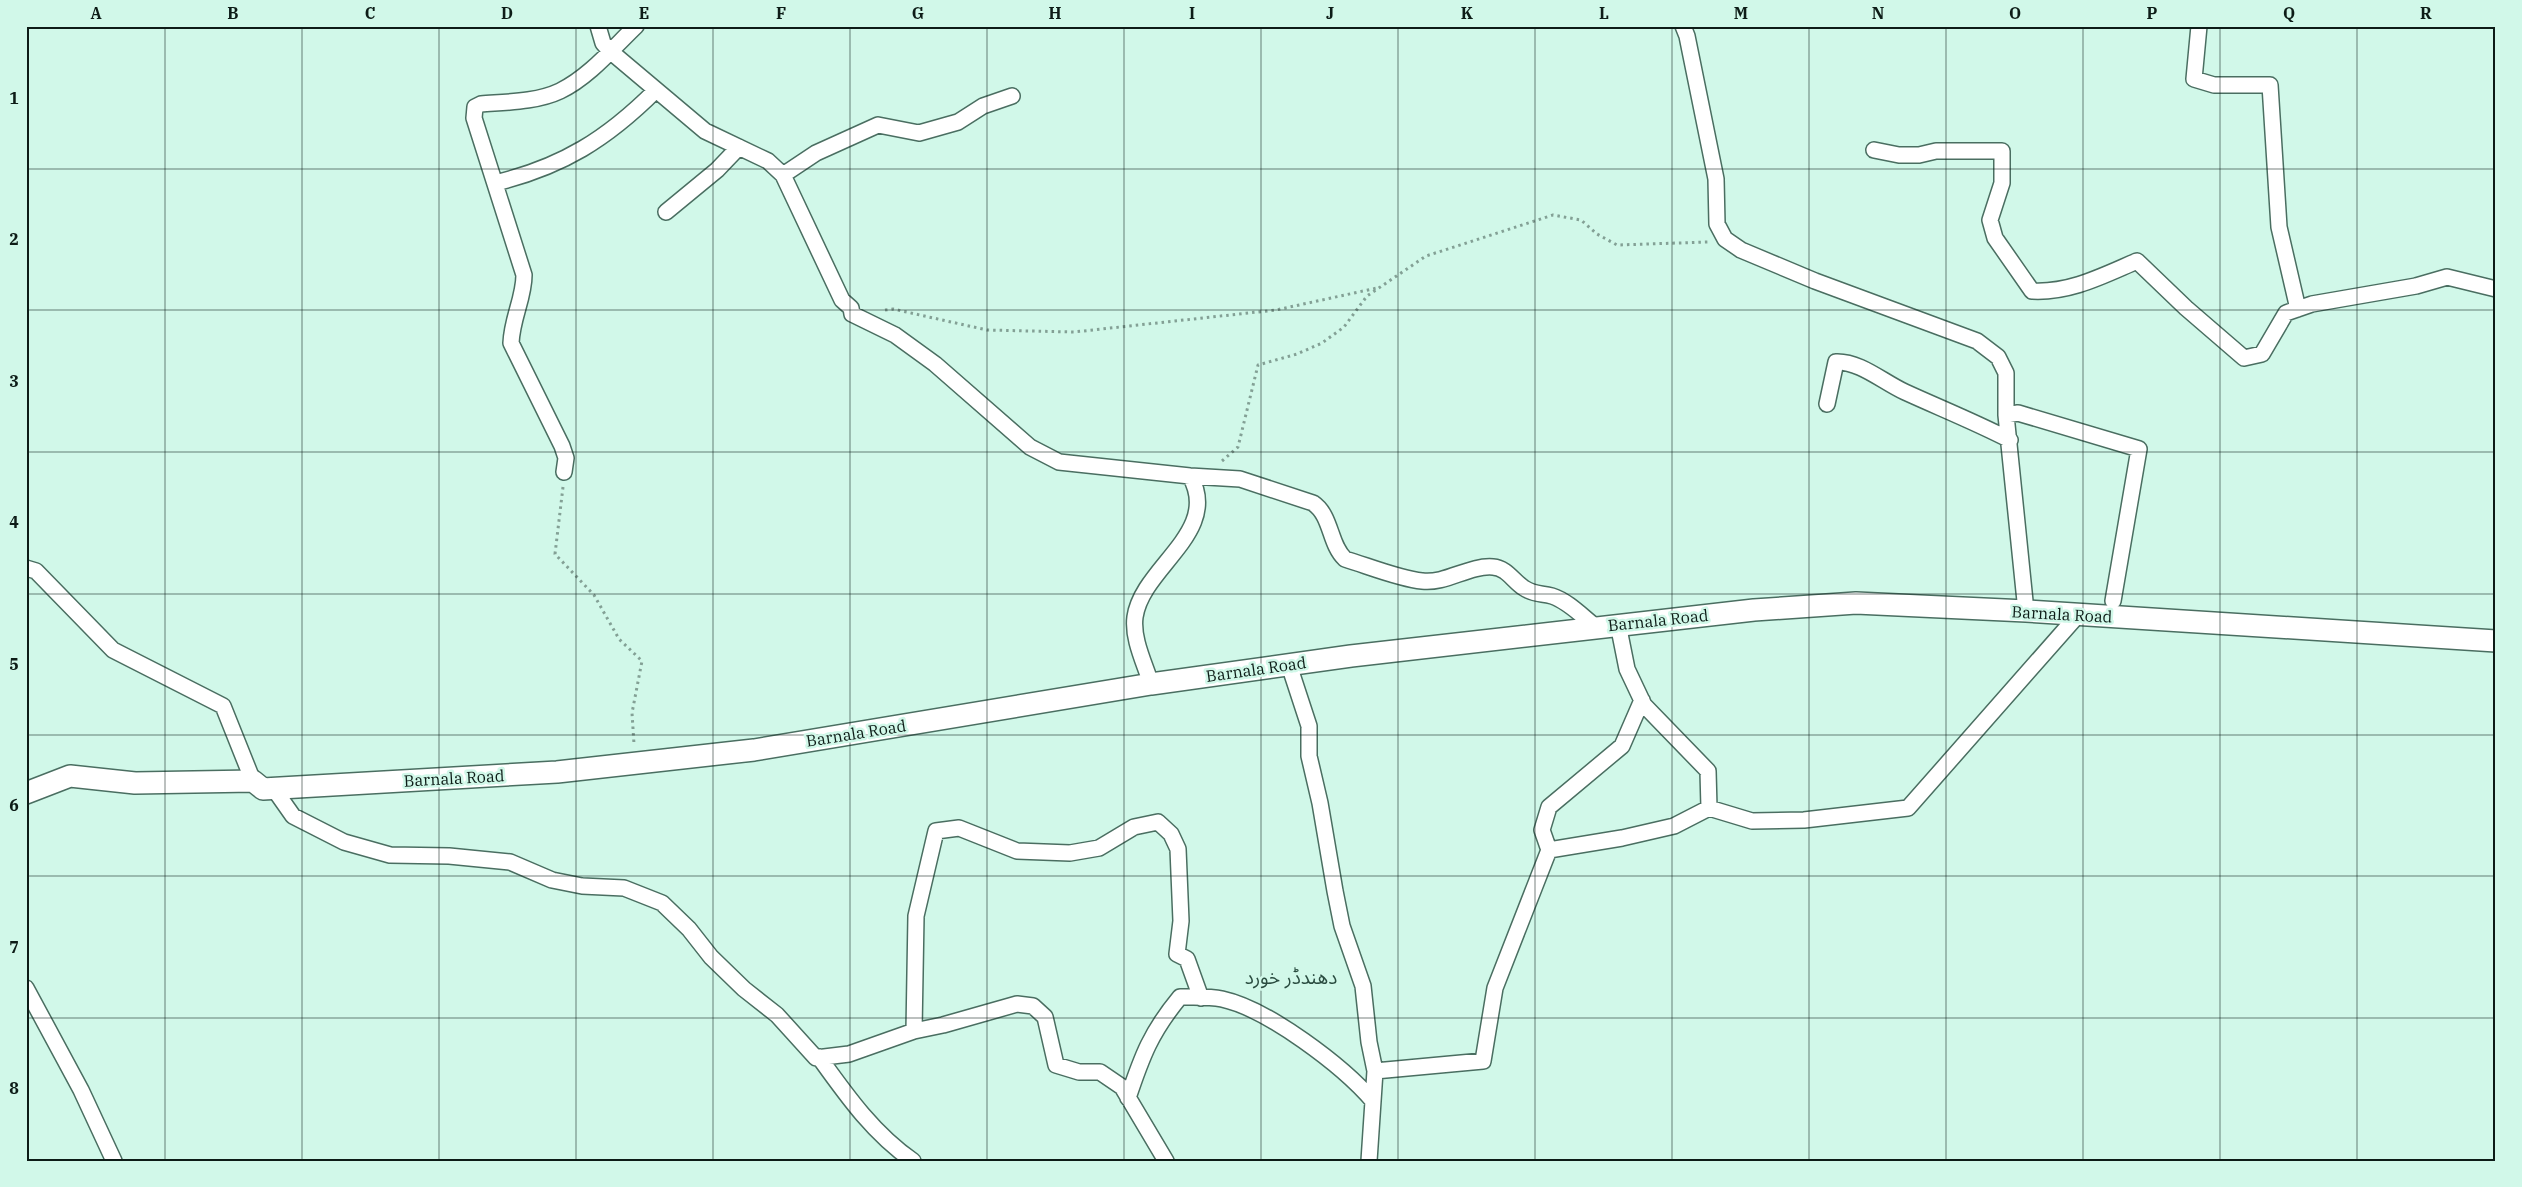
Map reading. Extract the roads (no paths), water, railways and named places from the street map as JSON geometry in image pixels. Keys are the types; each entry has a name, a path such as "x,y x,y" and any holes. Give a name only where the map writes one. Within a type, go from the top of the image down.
{"main road":[{"name":"Barnala Road","path":"26,793 70,776 135,783 253,781 263,790 557,772 754,750 1151,684 1289,665 1618,624 1754,610 1856,604 2026,611 2496,641"}],"street":[{"path":"598,26 603,43 610,52 705,132 768,161 783,175 842,300 851,308 852,314 903,340 935,364 1030,447 1059,462 1190,476 1240,479 1313,502 1322,509 1337,552 1345,559 1423,581 1493,567 1505,571 1523,588 1536,595 1552,596 1596,627"},
{"path":"564,472 566,458 562,446 511,343 512,324 524,286 524,275 474,118 475,108 481,104 538,98 560,91 582,78 636,26"},
{"path":"1683,26 1687,36 1716,180 1717,224 1726,239 1742,250 1814,281 1977,342 1998,357 2006,373 2006,415 2026,611"},
{"path":"2199,26 2194,79 2214,85 2270,85 2279,227 2298,309"},
{"path":"494,184 531,174 582,150 627,119 656,90"},
{"path":"783,175 816,153 878,124 919,133 958,122 983,106 1012,96"},
{"path":"666,212 717,170 739,147"},
{"path":"1874,150 1899,155 1919,155 1936,150 2002,151 2002,183 1990,220 1995,238 2032,291 2048,292 2077,287 2137,261 2186,308 2244,358 2262,354 2286,313 2312,304 2416,286 2447,278 2496,289"},
{"path":"1827,404 1836,362 1849,361 1906,392 1960,414 2010,440"},
{"path":"2006,415 2018,413 2139,449 2113,601"},
{"path":"1151,684 1137,639 1134,619 1141,595 1188,534 1192,524 1199,506 1196,487 1190,476"},
{"path":"26,568 36,571 113,650 223,706 253,781"},
{"path":"1550,850 1622,838 1674,826 1709,808 1752,821 1804,820 1908,808 2078,615"},
{"path":"1618,624 1627,670 1642,700 1708,771 1709,808"},
{"path":"1289,665 1309,726 1309,756 1320,803 1336,900 1342,926 1363,986 1369,1042 1375,1071 1369,1161"},
{"path":"1375,1071 1484,1061 1495,988 1550,850 1542,830 1548,807 1622,746 1642,700"},
{"path":"274,789 293,816 344,842 390,855 449,856 510,862 552,880 582,886 624,888 662,903 689,929 711,957 744,988 777,1015 816,1058 849,1054 914,1030 943,1025 1017,1004 1033,1006 1045,1018 1056,1065 1079,1072 1100,1072 1122,1087 1166,1161"},
{"path":"914,1030 916,916 936,831 960,828 1018,851 1070,853 1099,848 1134,827 1158,822 1171,834 1178,849 1181,921 1177,954 1187,959 1201,998"},
{"path":"26,988 80,1090 114,1161"},
{"path":"1128,1098 1144,1050 1163,1017 1180,997 1220,998 1243,1005 1265,1016 1356,1082 1373,1101"},
{"path":"819,1057 858,1112 892,1146 913,1161"}],"district":[{"name":"دھندڈر خورد","path":"1291,977"}]}
